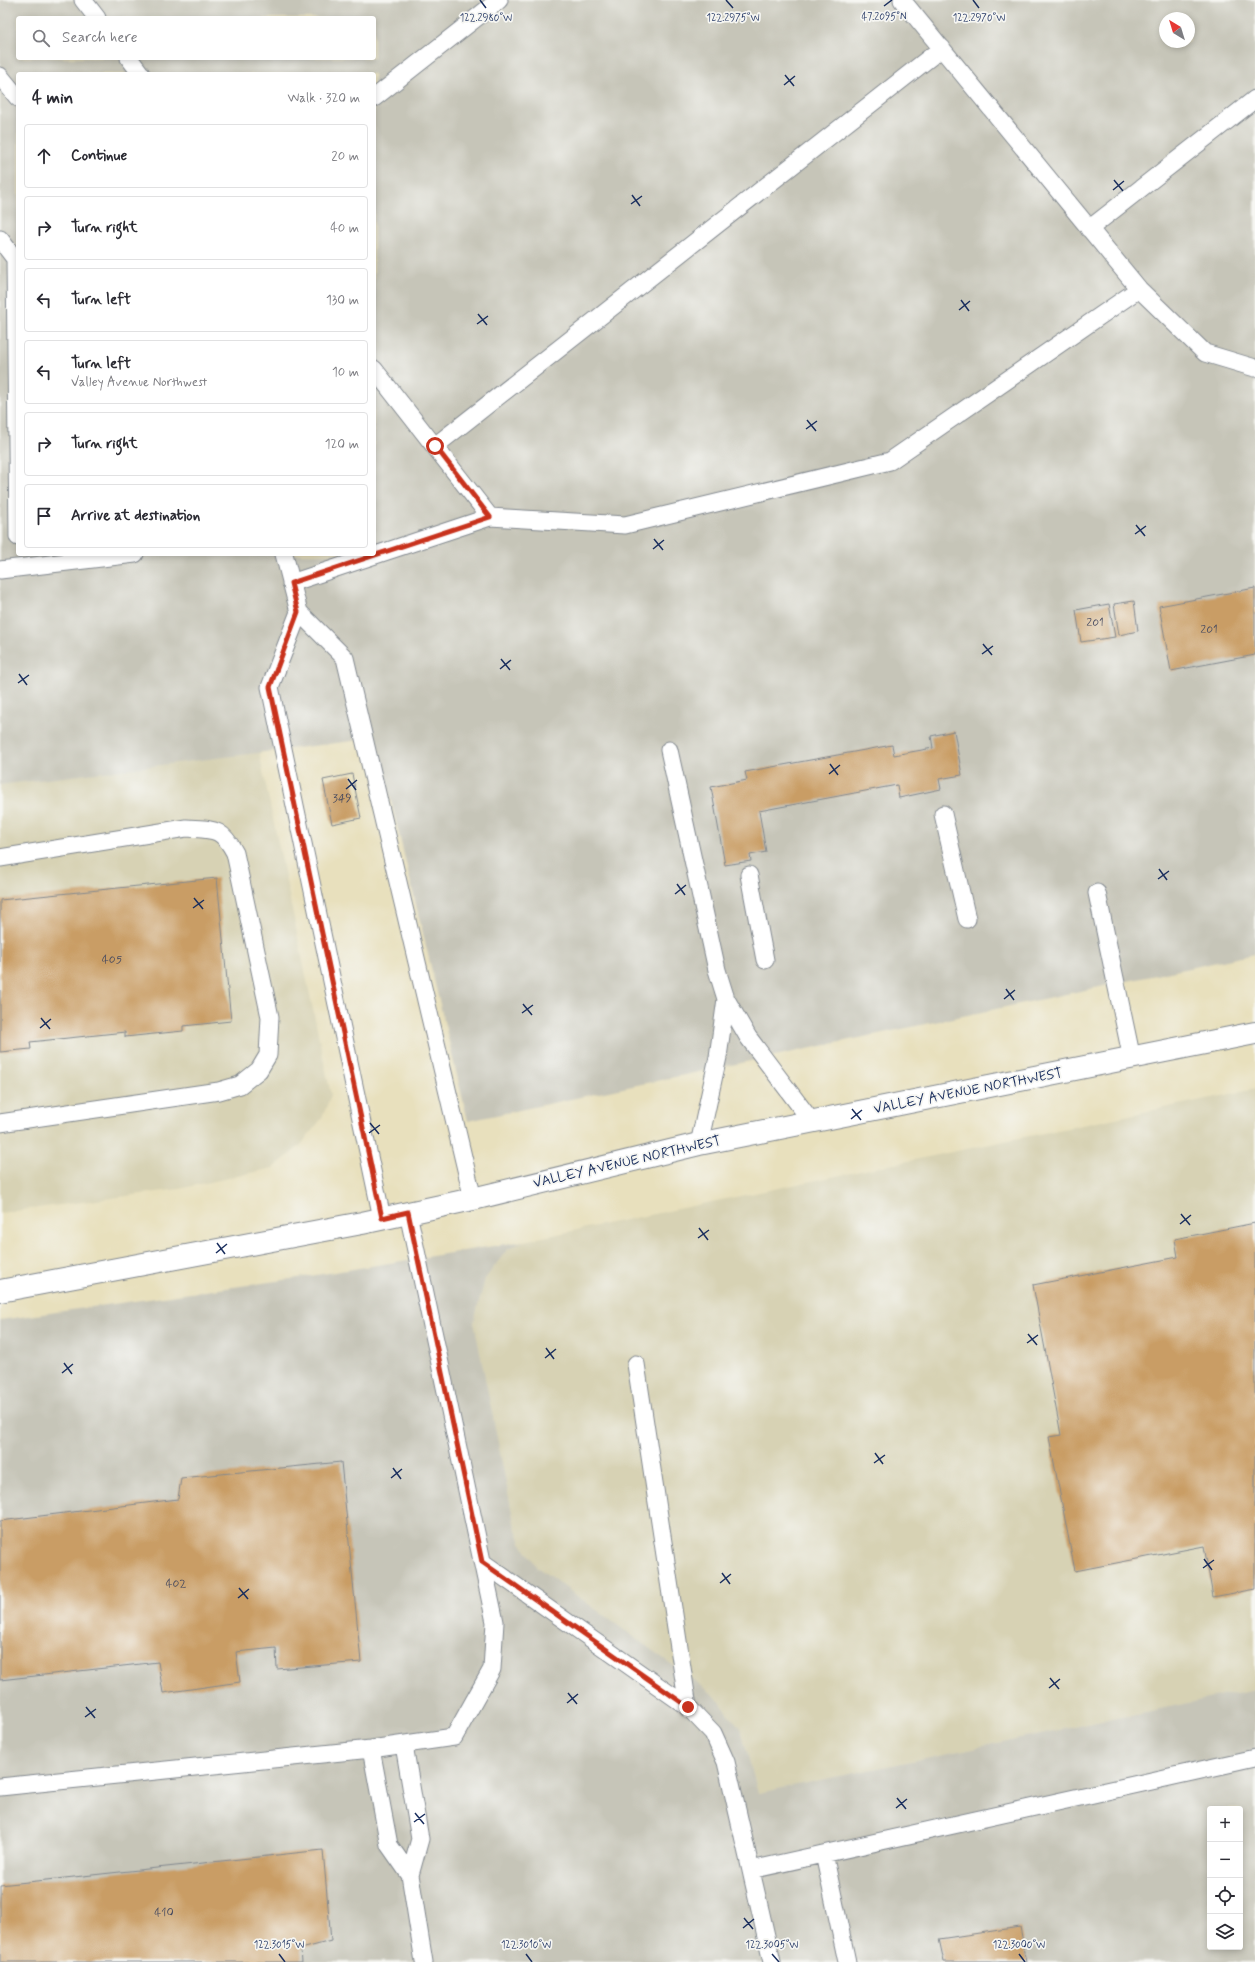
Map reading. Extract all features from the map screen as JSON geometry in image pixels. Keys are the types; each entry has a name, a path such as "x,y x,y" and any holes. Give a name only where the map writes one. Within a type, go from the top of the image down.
{"main road":[{"name":"VALLEY AVENUE NORTHWEST","path":"0,1291 382,1218 473,1199 699,1144 1255,1033"}],"lane":[{"path":"83,0 95,16"},
{"path":"376,96 499,0"},
{"path":"902,0 1139,288 1206,353 1255,368"},
{"path":"435,446 942,48"},
{"path":"130,60 140,72"},
{"path":"0,76 16,96"},
{"path":"1089,229 1255,99"},
{"path":"0,239 15,259 16,352"},
{"path":"376,555 490,517 625,525 890,461 1139,288"},
{"path":"376,372 490,517"},
{"path":"0,570 18,561 102,556"},
{"path":"284,556 298,612 345,658 473,1199"},
{"path":"291,583 372,556"},
{"path":"298,612 270,687 382,1218"},
{"path":"669,750 717,970 726,999 748,1037 812,1122"},
{"path":"943,814 967,919"},
{"path":"0,858 186,828 216,830 228,839 235,853 270,1017 268,1055 259,1070 240,1085 219,1091 0,1123"},
{"path":"749,875 765,960"},
{"path":"1097,893 1132,1058"},
{"path":"699,1144 718,1057 726,999"},
{"path":"0,1787 371,1749 454,1737 492,1669 495,1622 408,1212"},
{"path":"636,1364 688,1707"},
{"path":"482,1562 688,1707 713,1733 726,1762 772,1962"},
{"path":"404,1745 420,1840 410,1875 424,1962"},
{"path":"371,1749 389,1845 410,1875"},
{"path":"751,1870 1255,1758"},
{"path":"824,1854 847,1962"}],"shaded area":[{"path":"0,0 1255,0 1255,954 468,1121 376,738 0,785"},
{"path":"259,752 331,1095 322,1118 300,1146 273,1168 179,1189 0,1213 0,785"},
{"path":"1255,1089 1255,1689 758,1793 741,1729 537,1567 521,1542 515,1527 474,1322 485,1279 507,1250 524,1241"},
{"path":"524,1241 507,1250 485,1279 474,1322 515,1527 521,1542 537,1567 714,1695 741,1729 758,1793 1255,1689 1255,1962 0,1962 0,1320 298,1278"}],"building":[{"path":"1255,588 1255,655 1171,671 1159,606"},
{"path":"1134,601 1138,631 1119,635 1114,604"},
{"path":"1109,604 1115,637 1081,642 1076,610"},
{"path":"954,731 962,775 939,779 941,789 899,798 897,785 759,811 766,852 750,855 751,861 725,865 711,787 747,780 745,772 892,745 894,755 933,748 931,736"},
{"path":"352,774 361,818 332,824 323,780"},
{"path":"217,878 231,1021 183,1026 183,1031 125,1037 125,1032 30,1042 31,1049 0,1052 0,900"},
{"path":"1255,1223 1255,1589 1213,1597 1204,1546 1075,1571 1049,1437 1061,1435 1033,1285 1178,1257 1175,1239"},
{"path":"341,1462 361,1662 277,1669 276,1648 236,1652 240,1682 163,1693 158,1662 0,1680 0,1521 178,1499 181,1478"},
{"path":"323,1850 331,1941 301,1949 302,1962 0,1962 0,1885"},
{"path":"1020,1927 1027,1962 944,1962 939,1939"}],"route":[{"path":"435,446 490,517 291,583 298,612 270,687 382,1218 408,1212 482,1562 688,1707"}]}
